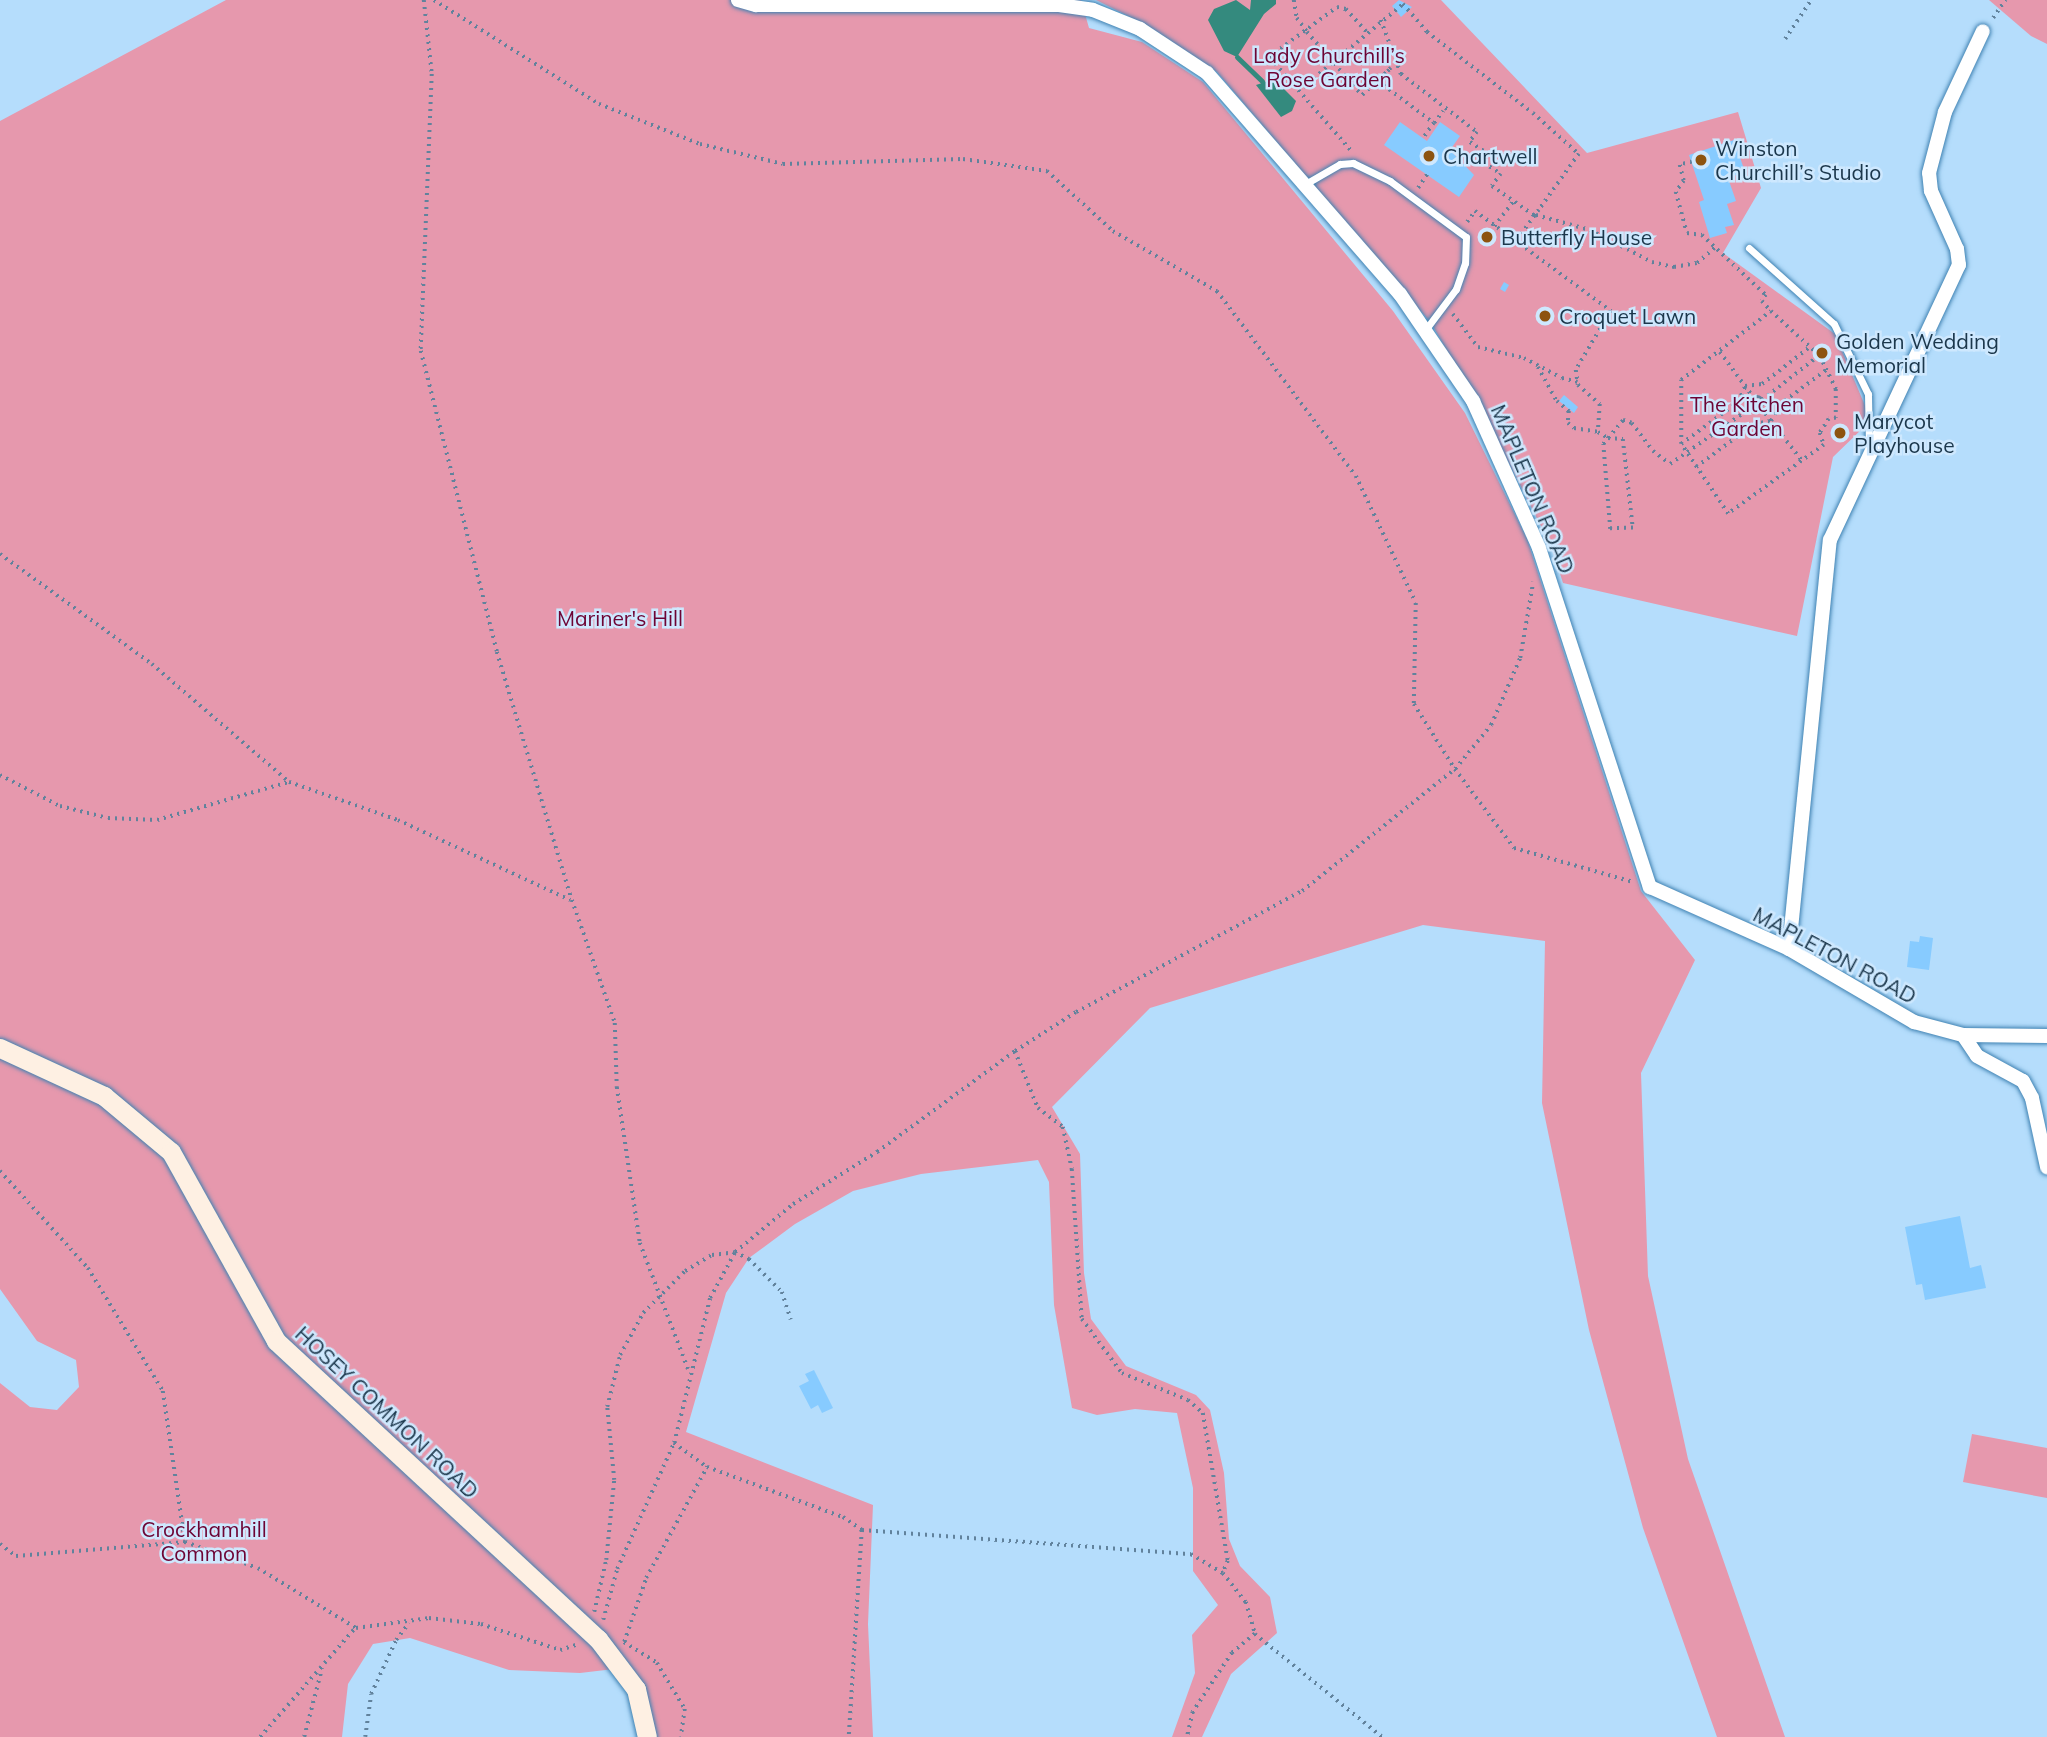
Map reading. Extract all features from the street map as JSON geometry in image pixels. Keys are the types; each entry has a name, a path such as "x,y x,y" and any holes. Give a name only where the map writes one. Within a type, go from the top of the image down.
{"main road":[{"name":"HOSEY COMMON ROAD","path":"0,1048 104,1096 171,1153 276,1341 594,1635 636,1689 647,1737"}],"street":[{"name":"MAPLETON ROAD","path":"738,0 756,5 1094,5 1140,29 1208,73 1307,183 1426,329 1483,421 1539,548 1650,887 1789,949 1914,1022 1963,1035 2047,1035"},
{"path":"1789,949 1830,540 1959,265 1957,249 1931,191 1929,173 1945,112 1983,32"},
{"path":"1963,1035 1978,1056 2023,1081 2032,1098 2047,1167"}],"lane":[{"path":"1307,183 1340,164 1365,168 1390,181 1466,237 1465,263 1448,303 1426,329"},
{"path":"1749,248 1834,324 1868,394 1869,456"}],"path":[{"path":"424,0 432,74 421,351 497,652 572,900 615,1023 617,1087 640,1243 689,1371"},
{"path":"433,0 599,104 700,144 783,164 963,159 1047,171 1113,231 1217,291 1356,476 1416,603 1414,704 1455,769 1514,848 1650,887"},
{"path":"1294,0 1297,18 1307,32 1362,95 1391,68 1400,65"},
{"path":"1785,39 1811,0"},
{"path":"1983,32 2006,0"},
{"path":"1303,87 1403,4 1427,32 1533,113 1579,154 1515,243"},
{"path":"1365,168 1269,57 1340,6 1367,32"},
{"path":"1381,20 1400,65 1401,74 1443,110 1477,132 1470,142 1484,151 1478,159 1500,174 1492,186 1535,216 1537,212"},
{"path":"1391,68 1378,81 1434,123"},
{"path":"1423,138 1443,110"},
{"path":"1692,162 1680,165 1685,181 1676,192 1687,233 1702,235 1766,295 1762,301 1771,311 1821,354 1834,387 1836,418 1829,419 1820,436 1824,445 1728,514 1681,444 1681,380 1771,311"},
{"path":"1490,232 1514,200"},
{"path":"1475,211 1611,311 1581,355 1578,382"},
{"path":"1537,212 1555,223 1571,223 1653,262 1674,267 1697,263 1714,248"},
{"path":"1448,303 1464,333 1478,347 1536,365 1578,382 1600,404 1598,432"},
{"path":"1745,386 1762,384 1811,346"},
{"path":"1720,351 1754,398 1762,400"},
{"path":"1803,462 1761,408 1762,400 1821,354"},
{"path":"1536,365 1557,401 1569,411 1568,423 1598,432 1608,438 1623,439 1633,528 1610,529 1603,444 1608,438 1623,420 1632,423 1660,459 1670,464 1688,456 1752,407 1754,398"},
{"path":"1771,421 1779,405 1826,370"},
{"path":"1681,444 1738,402 1745,386"},
{"path":"1752,407 1761,408"},
{"path":"1696,467 1754,424 1771,421"},
{"path":"594,1635 617,1569 674,1443 689,1371 710,1298 735,1252 793,1204 877,1152 1015,1051 1076,1012 1302,891 1455,769 1491,725 1520,658 1539,548"},
{"path":"0,554 152,664 289,782 398,820 572,900"},
{"path":"0,775 60,806 108,818 157,820 289,782"},
{"path":"1015,1051 1038,1108 1063,1126 1072,1169 1082,1319 1122,1373 1188,1400 1203,1413 1228,1561 1223,1573"},
{"path":"0,1171 88,1268 163,1391 185,1542"},
{"path":"594,1635 606,1560 614,1480 607,1407 620,1355 660,1294 712,1255 735,1252 749,1259 782,1292 791,1320"},
{"path":"674,1443 707,1467 843,1517 862,1530 1191,1554 1223,1573 1246,1602 1255,1634 1382,1737"},
{"path":"624,1642 646,1578 707,1467"},
{"path":"849,1737 862,1530"},
{"path":"0,1546 16,1556 185,1542 258,1568 356,1628 409,1623 429,1618 481,1624 560,1650 594,1635 624,1642 657,1663 685,1709 681,1737"},
{"path":"365,1737 371,1694 396,1640 409,1623"},
{"path":"260,1737 356,1628"},
{"path":"1187,1737 1201,1700 1232,1653 1255,1634"},
{"path":"304,1737 323,1664"}],"green space":[{"name":"Mariner's Hill","path":"226,0 1081,0 1089,28 1142,42 1203,82 1393,311 1465,413 1527,539 1641,891 1695,960 1641,1073 1648,1276 1688,1459 1785,1737 1717,1737 1643,1528 1589,1330 1542,1103 1545,941 1423,925 1150,1008 1052,1107 1080,1154 1084,1273 1091,1319 1126,1366 1196,1395 1210,1410 1224,1473 1229,1539 1240,1566 1270,1597 1277,1633 1231,1674 1202,1737 1172,1737 1195,1673 1192,1635 1218,1605 1193,1571 1193,1488 1177,1413 1135,1409 1097,1415 1072,1408 1054,1305 1049,1182 1038,1160 921,1174 853,1191 795,1224 749,1258 726,1293 686,1432 873,1505 868,1624 873,1737 643,1737 637,1703 614,1669 580,1673 509,1670 410,1638 373,1644 348,1684 342,1737 0,1737 0,1383 30,1407 57,1410 79,1387 76,1360 37,1341 0,1289 0,121"},
{"path":"1096,0 1441,0 1587,153 1738,112 1761,188 1723,253 1835,334 1866,408 1864,427 1833,457 1797,636 1563,583 1551,546 1486,418 1431,323 1217,72 1148,26"},
{"path":"1989,0 2047,0 2047,44 2031,36"},
{"path":"1972,1434 2047,1448 2047,1498 1963,1482"}],"shaded area":[{"path":"1236,0 1250,10 1251,0 1276,0 1276,4 1264,14 1237,57 1224,51 1208,20 1214,9"},
{"path":"1274,79 1296,101 1292,111 1281,117 1256,85"}],"building":[{"path":"1399,0 1412,7 1401,17 1392,6"},
{"name":"Chartwell","path":"1400,122 1427,141 1440,122 1460,136 1450,150 1474,175 1459,197 1384,145"},
{"path":"1734,140 1745,172 1728,178 1736,201 1727,204 1734,225 1725,227 1727,233 1710,238 1699,202 1704,200 1689,155"},
{"name":"Butterfly House","path":"1487,230 1495,235 1488,245 1480,239"},
{"path":"1504,282 1509,285 1505,292 1500,289"},
{"path":"1564,395 1578,407 1574,413 1559,401"},
{"path":"1920,936 1933,938 1929,970 1907,967 1910,941 1919,942"},
{"path":"1960,1216 1970,1268 1981,1265 1986,1288 1925,1300 1922,1284 1916,1285 1905,1227"},
{"path":"814,1370 833,1408 822,1413 818,1405 811,1409 799,1386 809,1381 805,1374"}],"waterway":[{"path":"1237,57 1262,81"}],"place":[{"name":"Chartwell","path":"1429,156"},
{"name":"Winston Churchill’s Studio","path":"1701,160"},
{"name":"Butterfly House","path":"1487,237"},
{"name":"Croquet Lawn","path":"1545,316"},
{"name":"Golden Wedding Memorial","path":"1822,353"},
{"name":"Marycot Playhouse","path":"1840,433"}],"park label":[{"name":"Lady Churchill’s Rose Garden","path":"1329,67"},
{"name":"The Kitchen Garden","path":"1747,416"},
{"name":"Crockhamhill Common","path":"204,1541"}]}
